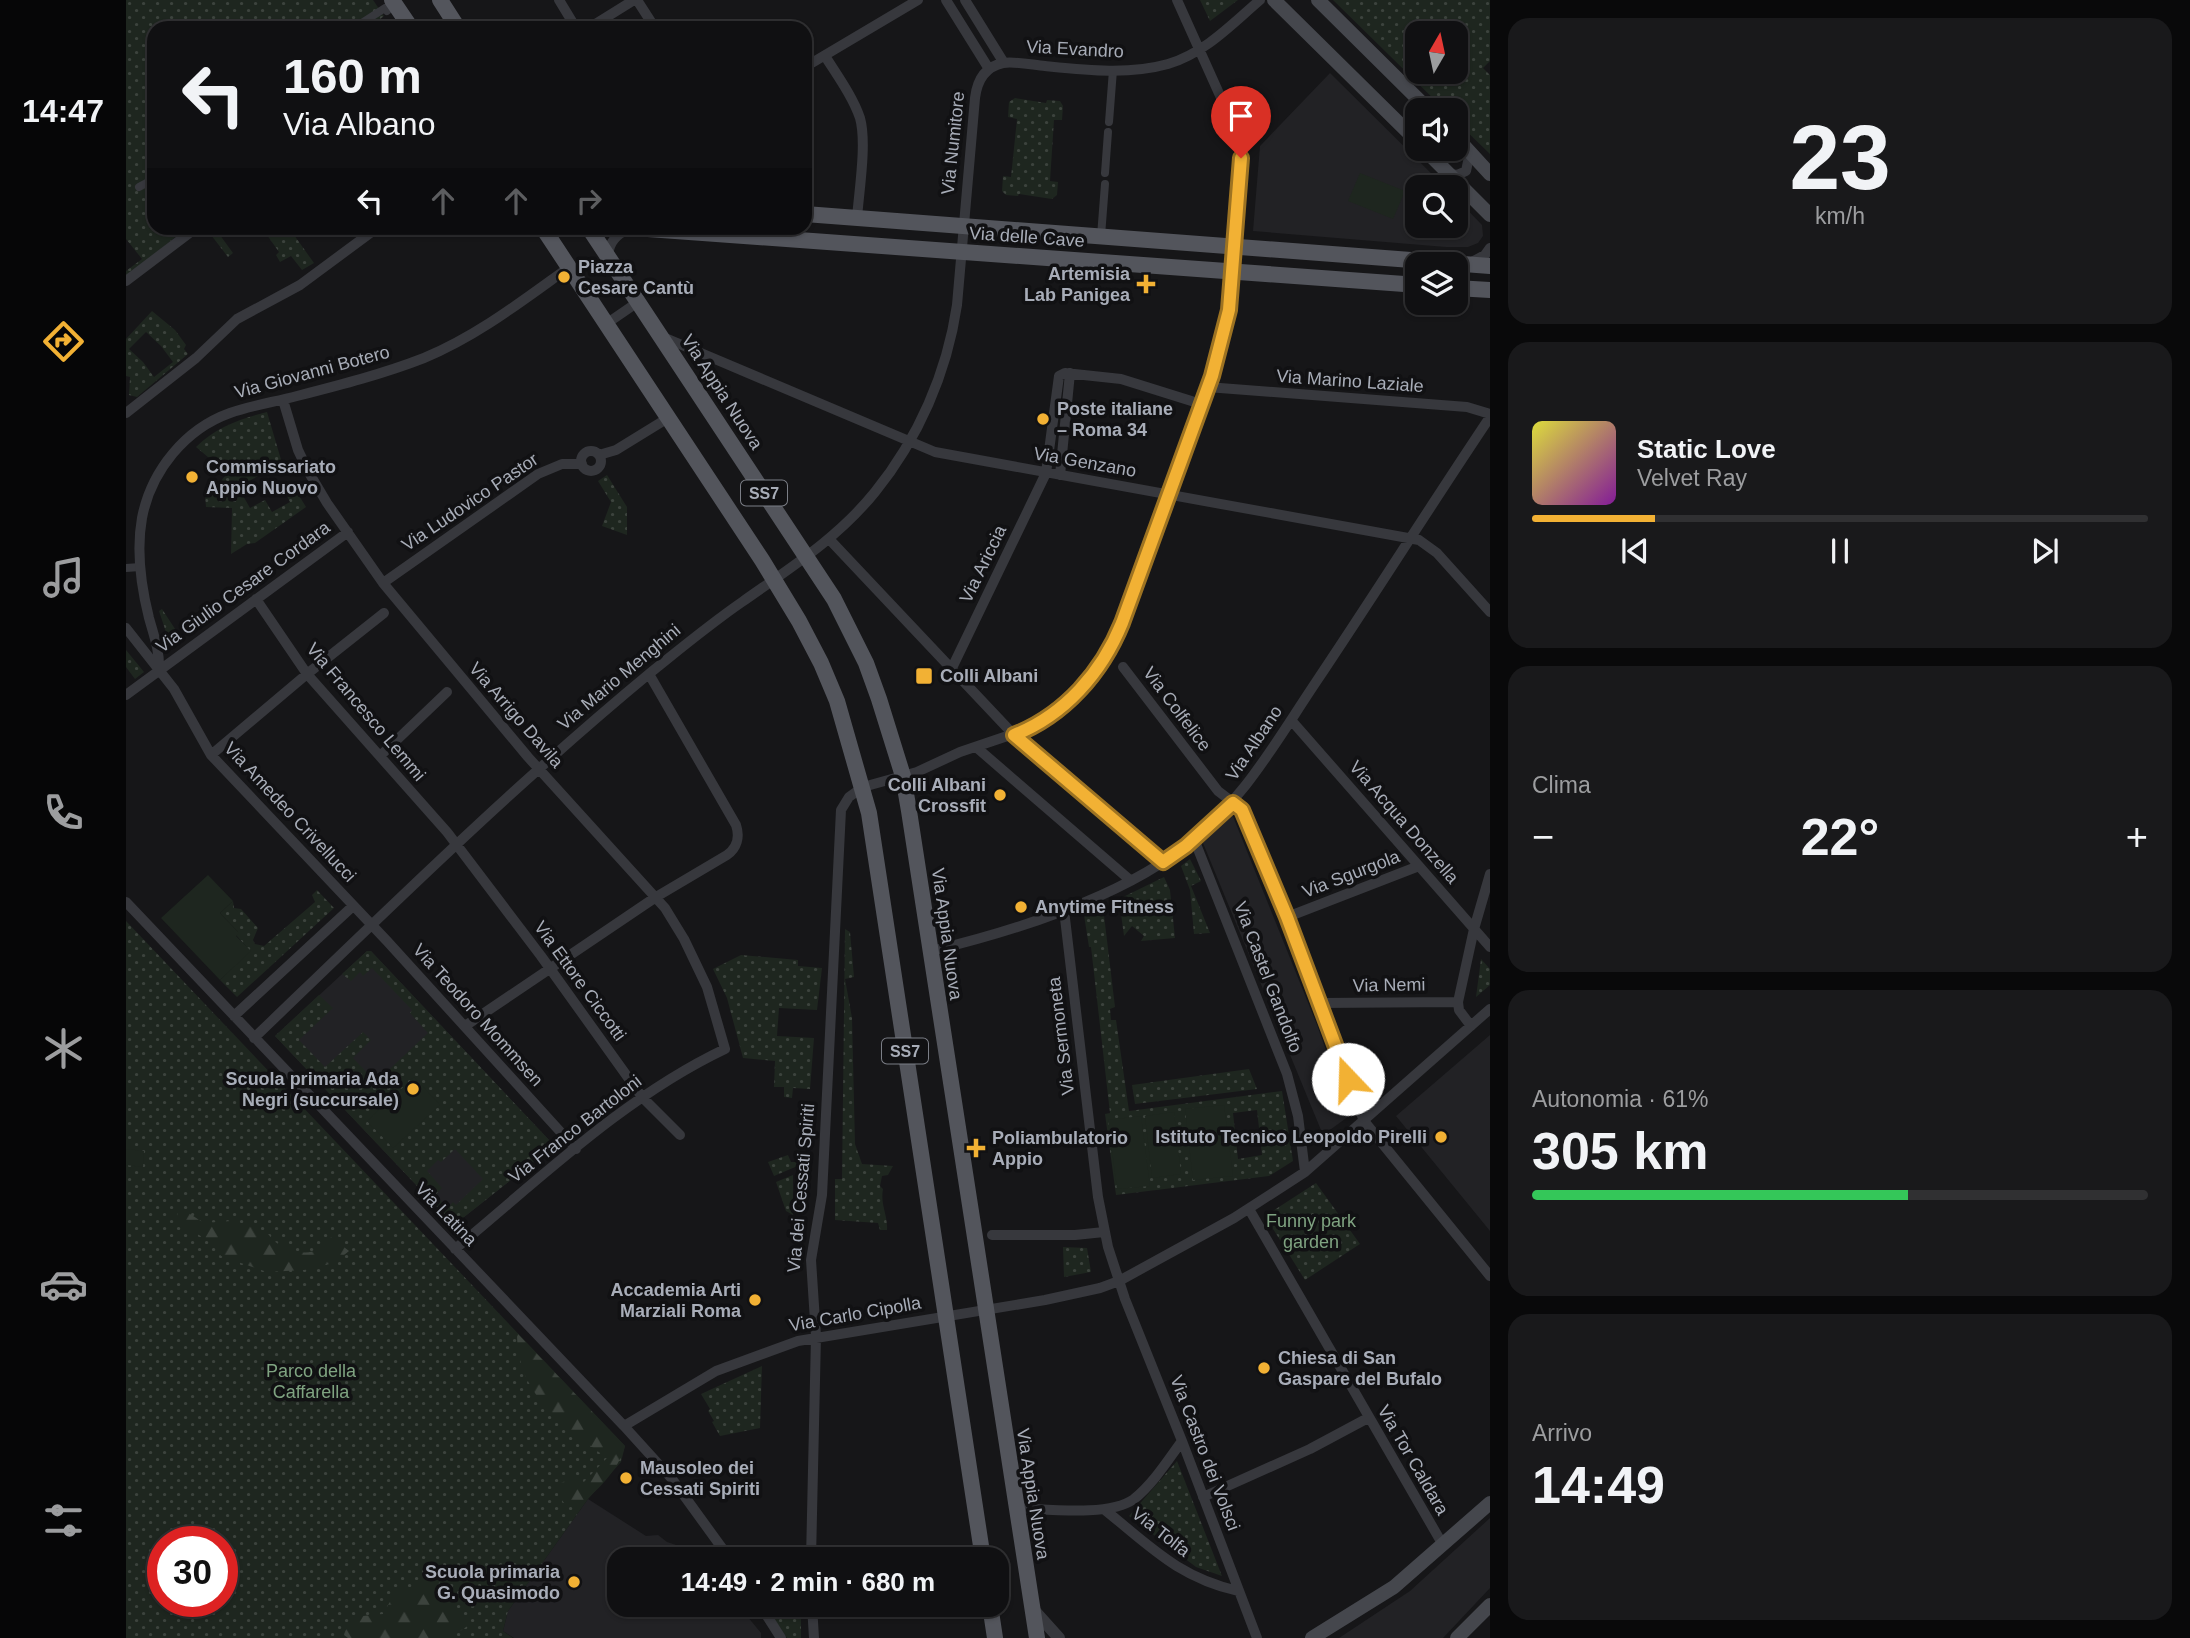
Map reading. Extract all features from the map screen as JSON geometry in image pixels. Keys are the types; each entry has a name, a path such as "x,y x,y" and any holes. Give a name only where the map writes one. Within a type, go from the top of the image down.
{"main road":[{"path":"440,0 454,21"},
{"path":"1274,0 1405,129"},
{"path":"1318,0 1417,98"},
{"path":"390,6 404,21"},
{"path":"1470,152 1490,174"},
{"path":"1436,161 1490,215"},
{"name":"Via delle Cave","path":"812,215 1405,259"},
{"name":"SS7","path":"547,235 775,580 828,679 846,726 863,787 982,1547"},
{"name":"Via Appia Nuova","path":"594,235 834,598 866,663 903,776 1037,1638"},
{"name":"Via delle Cave","path":"734,235 1405,284"},
{"path":"1231,272 1233,246"},
{"name":"Via delle Cave","path":"1468,264 1490,266"},
{"path":"1468,289 1490,290"},
{"path":"1312,1638 1394,1587 1490,1503"},
{"path":"1457,1638 1490,1605"},
{"path":"992,1617 995,1638"}],"street":[{"path":"559,0 572,21"},
{"path":"600,21 635,0 650,21"},
{"path":"812,63 918,0"},
{"path":"946,0 989,69"},
{"path":"965,0 1004,62"},
{"path":"1177,0 1235,129 1240,146 1233,246"},
{"name":"Via Evandro","path":"989,69 1004,62 1091,71 1169,64 1199,50 1260,0"},
{"path":"365,21 390,6"},
{"path":"825,56 861,121 857,218"},
{"name":"Via Numitore","path":"910,443 934,391 956,314 976,88 981,76 989,69"},
{"path":"1109,122 1113,70"},
{"path":"1105,173 1108,132"},
{"path":"1450,174 1457,175 1466,171 1470,152"},
{"path":"139,187 147,182"},
{"path":"1101,236 1105,184"},
{"path":"126,281 187,235"},
{"path":"126,413 197,358 237,319 293,289 367,235"},
{"path":"608,256 609,246 619,235"},
{"path":"1468,263 1482,257 1490,248"},
{"name":"Via Giovanni Botero","path":"159,670 159,652 147,608 140,567 140,535 144,509 158,475 175,450 197,430 243,409 381,373 447,347 493,321 568,268"},
{"path":"863,787 903,776 1014,735 1042,721 1086,683 1105,658 1122,623 1207,387 1227,320 1231,272"},
{"path":"606,324 638,302"},
{"name":"Via Genzano","path":"663,337 935,452 1410,538 1431,547 1490,612"},
{"path":"1060,475 1070,373 1121,379 1201,404"},
{"name":"Via Ariccia","path":"951,670 1046,473 1056,382 1061,374 1070,373"},
{"name":"Via Marino Laziale","path":"1207,387 1467,407 1490,415"},
{"name":"Via Arrigo Davila","path":"283,400 303,462 327,503 383,583 538,768 656,897 678,929 697,965 715,1011 725,1049"},
{"name":"Via Albano","path":"931,951 1064,910 1130,880 1163,862 1194,839 1233,803 1291,720 1490,415"},
{"name":"Via Ludovico Pastor","path":"383,583 533,478 562,464 582,464 582,457 586,453 594,451 599,455 616,450 668,418"},
{"name":"Via Mario Menghini","path":"254,1038 370,924 538,768 711,624 830,540 874,494 910,443"},
{"name":"Via Giulio Cesare Cordara","path":"126,695 348,532"},
{"path":"830,540 1014,735 1163,862"},
{"path":"126,568 140,567"},
{"name":"Via Francesco Lemmi","path":"256,599 307,674 456,844"},
{"path":"211,755 384,613"},
{"name":"Via Amedeo Crivellucci","path":"126,628 174,689 211,755 353,906"},
{"name":"Via Colfelice","path":"1123,667 1218,791 1233,803"},
{"path":"465,1026 656,897 729,854 737,841 737,825 649,674"},
{"path":"380,756 447,692"},
{"name":"Via Acqua Donzella","path":"1291,720 1490,947"},
{"path":"976,747 1130,880"},
{"name":"Via dei Cessati Spiriti","path":"811,1547 816,1336 811,1260 821,1203 839,819 846,801 863,787"},
{"path":"1233,803 1246,816 1364,1121 1490,1276"},
{"name":"Via Castel Gandolfo","path":"1194,839 1287,1074 1298,1116 1305,1172"},
{"name":"Via Ettore Ciccotti","path":"456,844 550,968 642,1097 680,1135"},
{"name":"Via Sgurgola","path":"1295,914 1419,866"},
{"path":"1471,1026 1461,1013 1458,1002 1474,929 1490,874"},
{"name":"Via Latina","path":"126,902 624,1426 672,1479 721,1547"},
{"path":"234,1016 353,906"},
{"name":"Via Teodoro Mommsen","path":"353,906 576,1149"},
{"name":"Via Sermoneta","path":"1064,910 1096,1184 1104,1232 1119,1282"},
{"name":"Via Nemi","path":"1320,1003 1458,1002"},
{"name":"Via Carlo Cipolla","path":"624,1426 689,1385 727,1366 782,1345 816,1336 1071,1295 1119,1282 1249,1209 1305,1172 1490,1009"},
{"name":"Via Franco Bartoloni","path":"455,1248 642,1097 686,1069 725,1049"},
{"name":"Via Tor Caldara","path":"1249,1209 1443,1545"},
{"path":"992,1235 1075,1235 1104,1232"},
{"name":"Via Castro dei Volsci","path":"1119,1282 1257,1638"},
{"path":"1203,1497 1303,1452 1368,1418"},
{"path":"1017,1508 1105,1510 1122,1505 1136,1497 1182,1441"},
{"name":"Via Tolfa","path":"1105,1510 1182,1571 1214,1585 1238,1591"},
{"path":"1032,1608 1059,1638"},
{"path":"768,1617 781,1638"},
{"path":"813,1617 814,1638"}],"shaded area":[{"path":"1330,73 1405,147 1405,161 1419,161 1433,175 1405,175 1405,238 1468,238 1468,210 1482,225 1483,236 1478,243 1468,247 1446,247 1253,231 1260,146"},
{"path":"1232,814 1317,1025 1349,1116 1323,1135 1203,843"},
{"name":"Scuola primaria Ada Negri (succursale)","path":"367,951 371,951 550,1141 549,1150 454,1225 275,1036"},
{"name":"Istituto Tecnico Leopoldo Pirelli","path":"1490,1035 1490,1231 1396,1116"},
{"name":"Scuola primaria G. Quasimodo","path":"588,1499 646,1536 658,1535 667,1542 682,1547 607,1547 607,1617 748,1617 761,1633 761,1638 514,1638 503,1631 508,1611"},
{"path":"1490,1518 1490,1588 1443,1638 1339,1638 1410,1591"}],"green space":[{"path":"126,0 373,0 384,16 378,21 147,21 147,235 178,235 126,278 126,271 142,259 126,239"},
{"path":"1200,0 1238,0 1210,21"},
{"path":"1333,0 1490,0 1490,61 1483,68 1490,75 1490,154 1468,133 1468,98 1433,98 1419,84 1468,84 1468,21 1405,21 1405,71"},
{"path":"1015,98 1046,103 1047,100 1060,101 1063,106 1062,120 1054,120 1050,181 1058,182 1057,195 1052,199 1019,194 1006,195 1002,191 1003,176 1011,177 1017,119 1008,117 1009,102"},
{"path":"1360,173 1405,191 1393,219 1348,201"},
{"path":"211,235 220,235 233,253 228,257"},
{"path":"267,235 294,235 314,263 302,270 291,256 280,262 276,255 279,252"},
{"path":"152,311 175,330 186,345 184,349 188,354 137,397 129,395 126,339","holes":["146,332 173,362 154,377 129,349"]},
{"path":"267,412 282,463 238,487 250,508 265,500 272,512 290,502 286,494 295,489 306,507 255,543 247,544 231,554 232,508 206,507 205,495 219,484 227,473 196,447 229,425"},
{"path":"607,475 627,507 627,535 602,526 611,502 598,481"},
{"path":"162,609 179,635 169,641 159,611"},
{"path":"126,650 144,672 135,679 126,667"},
{"path":"1190,859 1201,881 1191,886 1210,933 1194,934 1190,890 1181,866"},
{"path":"208,875 233,901 220,913 239,933 236,936 251,951 220,980 161,918"},
{"path":"1164,877 1170,890 1175,938 1141,941 1144,936 1132,926 1124,936 1119,899"},
{"path":"317,890 334,908 237,997 220,980 250,951 236,935 238,932 220,913 233,901 234,908 241,909 258,928 253,940 255,944 264,946 315,902 312,895"},
{"path":"1103,907 1115,1007 1110,1009 1111,1020 1116,1020 1129,1111 1282,1091 1293,1161 1269,1176 1116,1195 1105,1114 1110,1113 1091,947 1084,915","holes":["1257,1110 1262,1155 1238,1159 1233,1113"]},
{"name":"Parco della Caffarella","path":"126,921 625,1446 621,1462 588,1499 508,1611 503,1631 513,1638 126,1638"},
{"path":"845,929 850,932 854,977 845,979 852,1018 855,1144 862,1164 893,1166 888,1175 882,1176 880,1186 883,1189 887,1230 880,1230 878,1223 835,1220 835,1179 842,1179"},
{"name":"Scuola primaria Ada Negri (succursale)","path":"367,951 371,951 550,1141 549,1150 454,1225 275,1036 319,995 333,1008 299,1040 325,1067 363,1032 371,1040 353,1058 376,1082 428,1033 410,1013 412,1010 372,968 363,976 360,972 351,981 342,974","holes":["455,1149 483,1179 456,1205 453,1202 447,1208 435,1195 442,1188 427,1171"]},
{"path":"741,955 798,960 798,966 822,968 817,1010 779,1008 777,1036 814,1038 810,1089 793,1088 792,1098 784,1097 784,1087 774,1087 775,1061 743,1058 727,998 713,969"},
{"path":"1481,959 1490,969 1490,985 1476,997"},
{"path":"1249,1069 1257,1089 1135,1104 1132,1085"},
{"path":"414,1077 440,1105 393,1148 367,1121"},
{"path":"1224,1105 1233,1176 1193,1180 1185,1109"},
{"path":"1174,1112 1181,1174 1152,1178 1145,1116"},
{"path":"1141,1116 1150,1186 1117,1189 1108,1120"},
{"path":"126,1149 144,1151 143,1167 126,1165"},
{"path":"788,1155 791,1162 807,1162 774,1176 768,1162"},
{"path":"793,1175 793,1215 786,1211 776,1182"},
{"name":"Funny park garden","path":"1316,1183 1360,1244 1305,1280 1265,1216"},
{"path":"179,1207 204,1223 231,1221 252,1226 291,1250 313,1252 331,1237 349,1251 334,1263 304,1270 267,1272 221,1256 212,1243 186,1227 177,1216"},
{"path":"1063,1247 1087,1248 1091,1272 1064,1277"},
{"path":"517,1333 625,1446 606,1480 576,1507 566,1506 558,1494 559,1484 571,1478 580,1486 607,1458 559,1420 534,1391 519,1355"},
{"path":"762,1366 760,1428 720,1436 701,1394"},
{"path":"1177,1461 1222,1576 1196,1567 1129,1516"},
{"path":"436,1577 469,1625 450,1638 348,1638 344,1635 346,1625 363,1616 383,1614 396,1591 414,1588 424,1578"},
{"path":"773,1617 801,1617 801,1638 787,1638"}],"place":[{"name":"Piazza Cesare Cantù","path":"564,277"},
{"name":"Artemisia Lab Panigea","path":"1146,284"},
{"name":"Poste italiane – Roma 34","path":"1043,419"},
{"name":"Commissariato Appio Nuovo","path":"192,477"},
{"name":"Colli Albani","path":"924,676"},
{"name":"Colli Albani Crossfit","path":"1000,795"},
{"name":"Anytime Fitness","path":"1021,907"},
{"name":"Scuola primaria Ada Negri (succursale)","path":"413,1089"},
{"name":"Istituto Tecnico Leopoldo Pirelli","path":"1441,1137"},
{"name":"Poliambulatorio Appio","path":"976,1148"},
{"name":"Accademia Arti Marziali Roma","path":"755,1300"},
{"name":"Chiesa di San Gaspare del Bufalo","path":"1264,1368"},
{"name":"Mausoleo dei Cessati Spiriti","path":"626,1478"},
{"name":"Scuola primaria G. Quasimodo","path":"574,1582"}],"route":[{"path":"1241,158 1225,331 1212,376 1122,623 1109,652 1086,683 1042,721 1014,735 1163,862 1186,846 1233,803 1242,810 1287,917 1348,1079"}]}
